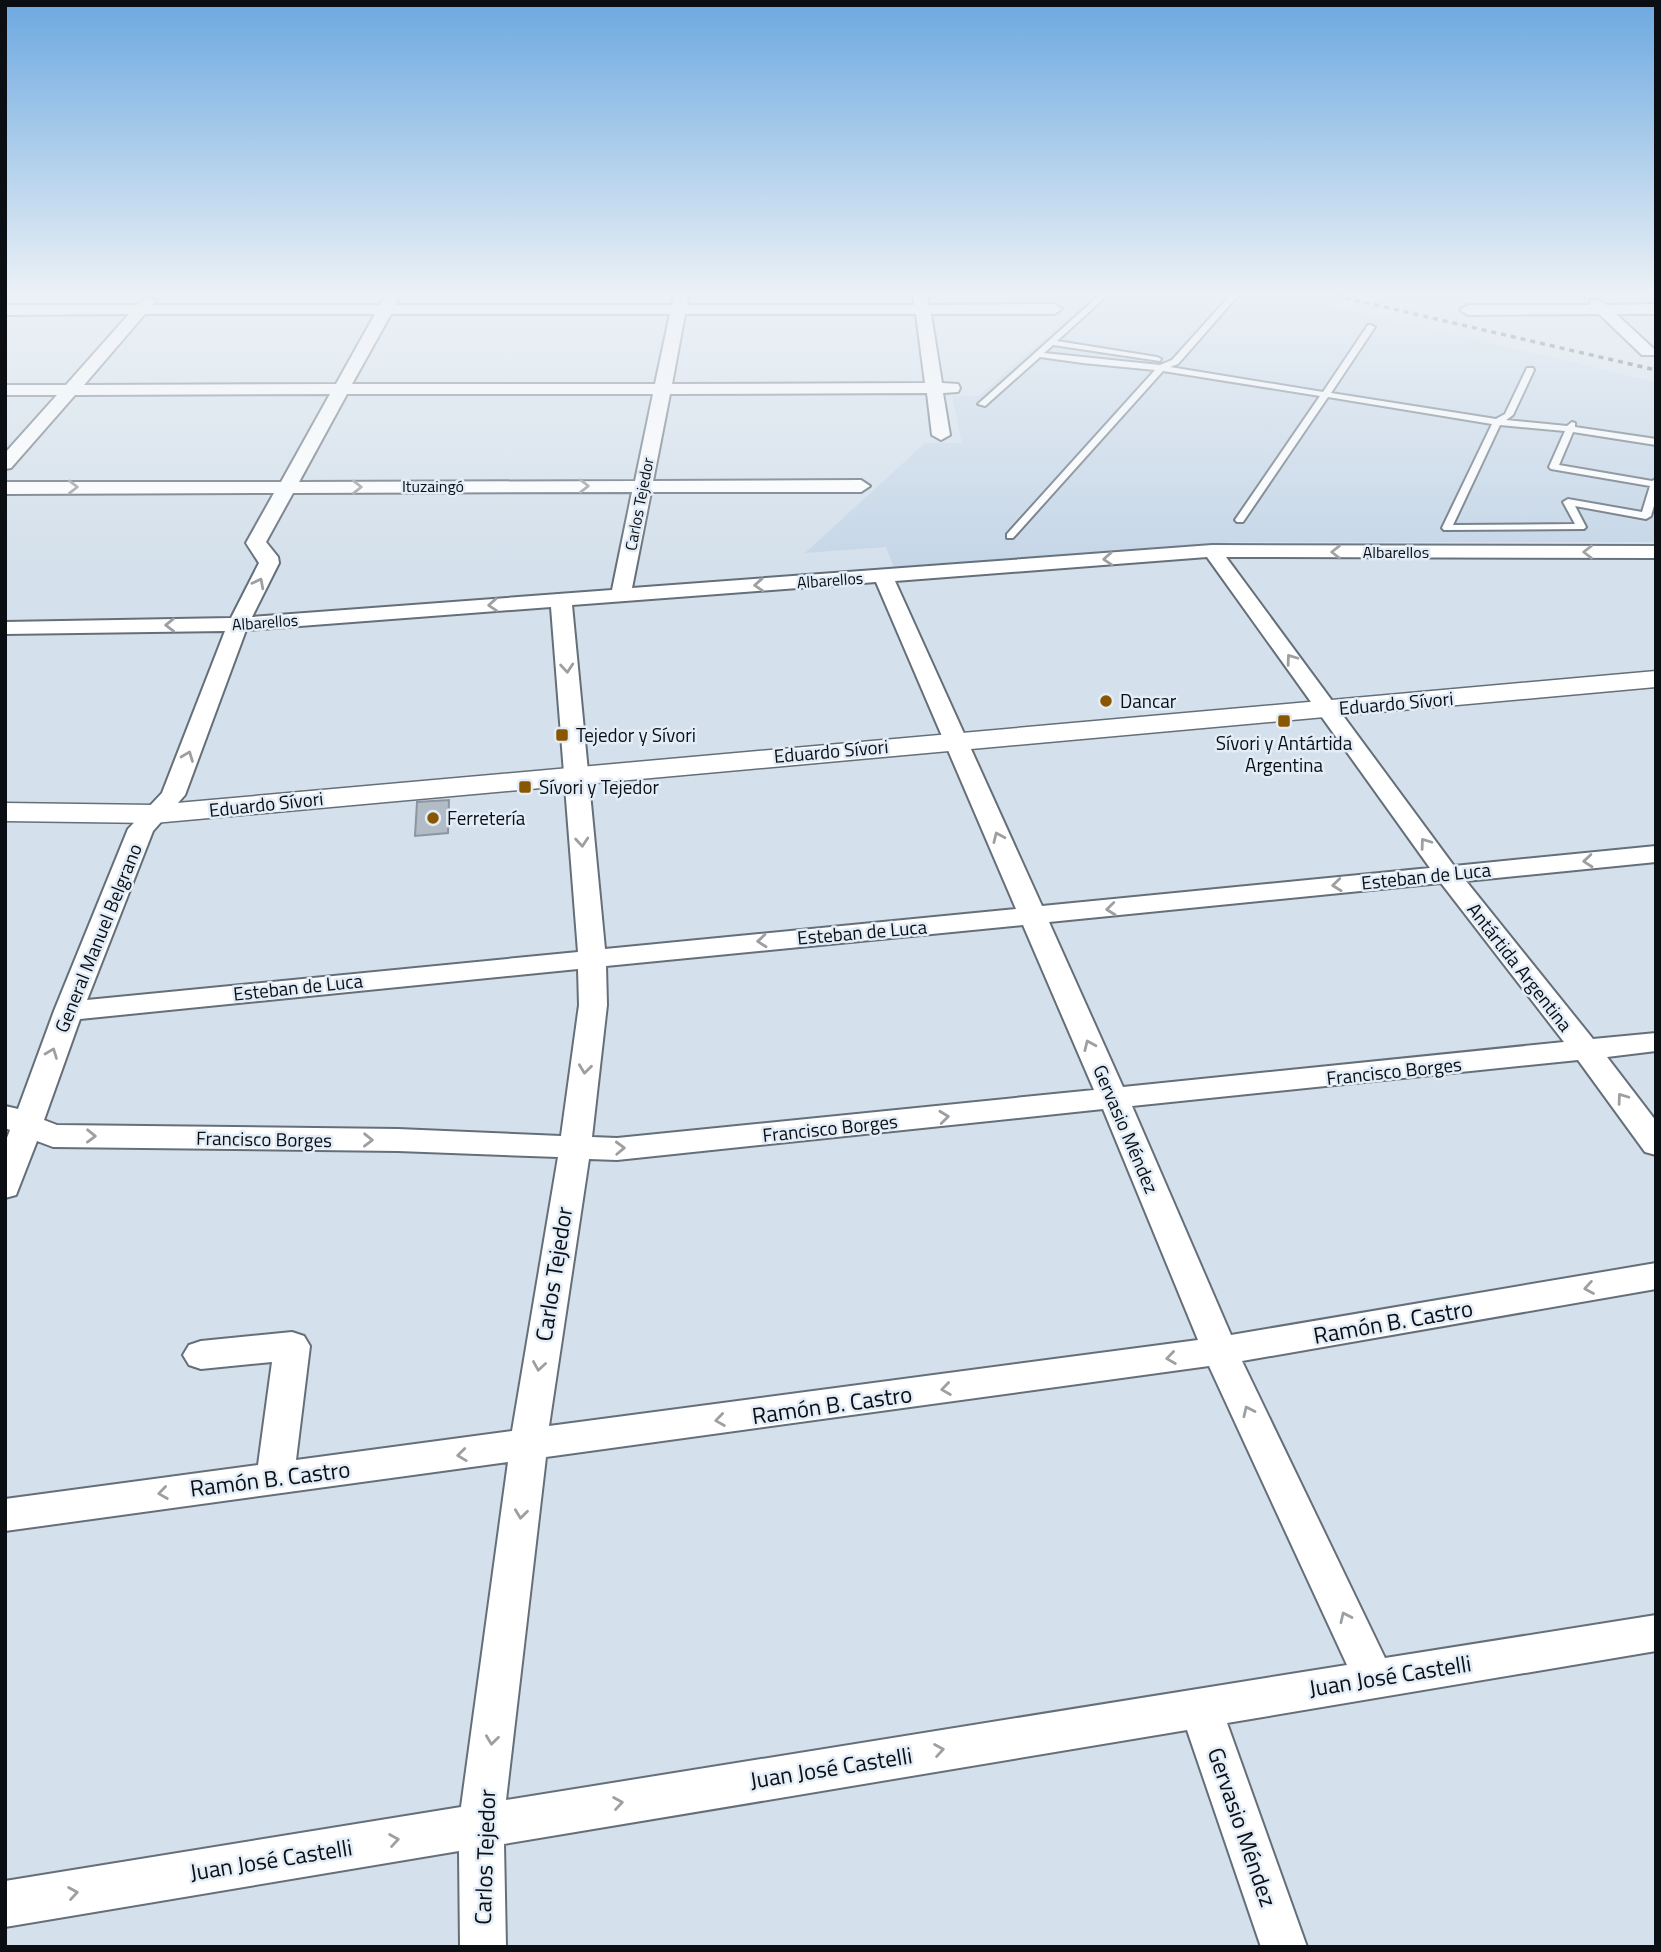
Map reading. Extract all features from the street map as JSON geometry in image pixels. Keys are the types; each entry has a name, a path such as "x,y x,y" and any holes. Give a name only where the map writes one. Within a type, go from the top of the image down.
{"street":[{"path":"5,464 78,382"},
{"name":"General Manuel Belgrano","path":"5,1187 15,1120 68,1011 141,829 173,795 238,624 269,564 268,557 257,543 344,382"},
{"name":"Carlos Tejedor","path":"621,594 663,382"},
{"path":"931,382 941,435"},
{"path":"5,390 952,388"},
{"name":"Ituzaingó","path":"5,488 861,486"},
{"name":"Albarellos","path":"5,628 238,624 1212,551 1656,552"},
{"name":"Antártida Argentina","path":"1212,551 1447,874 1587,1051 1656,1144"},
{"name":"Gervasio Méndez","path":"883,576 1114,1100 1220,1351 1374,1679"},
{"name":"Carlos Tejedor","path":"483,1947 481,1825 535,1394 575,1147 593,1005 592,957 561,600"},
{"name":"Eduardo Sívori","path":"5,812 154,814 1656,679"},
{"name":"Esteban de Luca","path":"68,1011 592,957 1032,917 1656,854"},
{"name":"Francisco Borges","path":"15,1120 54,1136 398,1140 617,1149 1114,1100 1656,1042"},
{"name":"Ramón B. Castro","path":"5,1515 1220,1351 1656,1276"},
{"path":"201,1355 292,1346 275,1478"},
{"name":"Juan José Castelli","path":"5,1904 1656,1633"},
{"name":"Gervasio Méndez","path":"1200,1707 1284,1947"}],"lane":[{"path":"982,404 1007,382"},
{"path":"1010,536 1148,382"},
{"path":"1268,382 1509,415 1656,440"},
{"path":"1285,382 1497,422 1571,427"},
{"path":"1240,520 1333,382"},
{"path":"1524,382 1509,415 1497,422 1447,528 1581,527 1568,502 1646,516 1656,483 1554,467 1571,427"}],"shaded area":[{"path":"995,382 1656,382 1656,542 1235,542 894,567 886,547 805,553 925,443 962,443 952,396 979,396"}],"building":[{"name":"Ferretería","path":"449,800 448,833 415,836 417,802"}],"place":[{"name":"Dancar","path":"1106,701"},
{"name":"Sívori y Antártida Argentina","path":"1284,721"},
{"name":"Tejedor y Sívori","path":"562,735"},
{"name":"Sívori y Tejedor","path":"525,787"},
{"name":"Ferretería","path":"433,818"}]}
